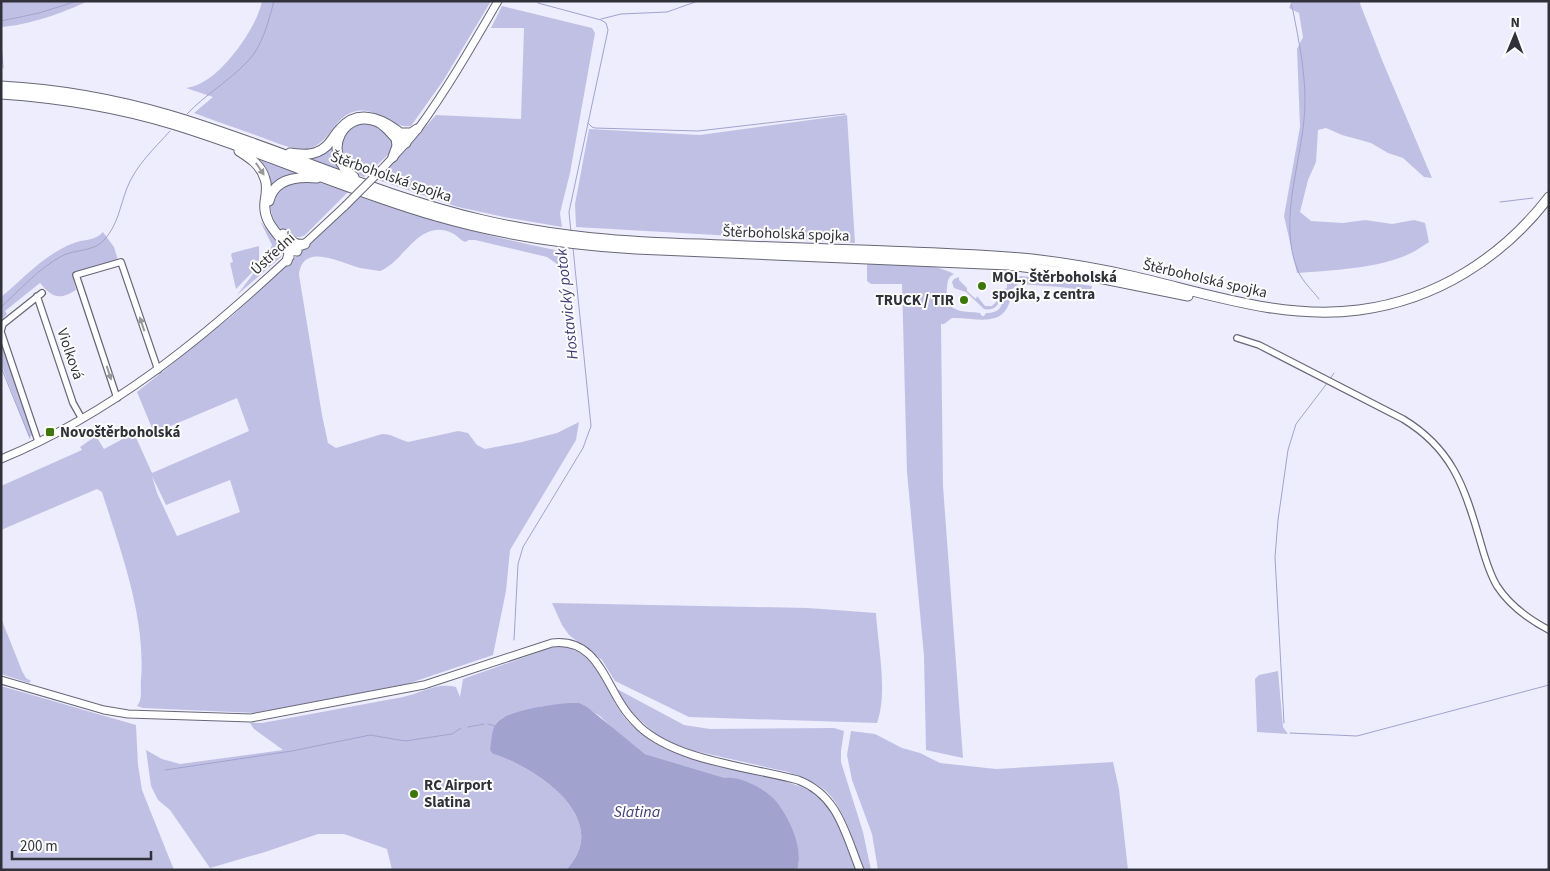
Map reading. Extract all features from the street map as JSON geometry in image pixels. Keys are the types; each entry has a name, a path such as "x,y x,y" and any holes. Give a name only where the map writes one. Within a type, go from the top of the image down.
{"highway":[{"name":"Štěrboholská spojka","path":"1,86 69,93 135,106 189,121 374,187 467,216 564,239"},
{"name":"Štěrboholská spojka","path":"1,94 70,101 173,124 396,203 462,223 511,234 578,241 1019,258 1100,270 1248,304 1303,312 1348,311 1384,306 1451,284 1504,253 1531,228 1549,207"},
{"path":"271,150 301,154 316,153 330,144 346,124 360,117 368,116 379,119 398,135 401,143 406,143"},
{"path":"374,187 355,178 343,166 337,153 339,137 349,125 358,120 375,121 383,124 398,135 417,130"},
{"path":"393,157 398,135"},
{"path":"222,140 247,156 261,170 267,186 266,217 272,227 292,247"},
{"path":"292,247 270,218 268,204 274,190 284,181 296,178 334,181"},
{"name":"Štěrboholská spojka","path":"1462,278 1510,240 1549,197"},
{"path":"286,261 292,247 298,244 305,244"}],"street":[{"name":"Ústřední","path":"305,244 382,169 417,130 453,76 498,1"},
{"name":"Ústřední","path":"1,459 82,419 158,370 238,305 286,261"},
{"path":"117,398 76,275 121,262 158,370"},
{"name":"Violková","path":"38,442 1,331 3,324 39,294 73,403 82,419"},
{"path":"1237,338 1259,345 1403,419 1433,442 1450,462 1462,484 1487,565 1497,585 1518,610 1549,630"},
{"path":"1,680 104,710 128,714 251,718 424,685 552,643 565,642 579,647 596,661 622,707 641,728 661,742 695,755 798,780 822,793 835,809 860,870"}],"shaded area":[{"path":"1,1 88,1 46,18 1,27"},
{"path":"262,1 491,1 443,81 411,126 397,124 371,112 357,111 350,113 340,120 317,145 303,149 284,146 194,113 213,97 186,88 197,85 210,77 230,59 254,23"},
{"path":"1292,1 1359,1 1432,178 1424,177 1403,158 1388,153 1371,143 1342,135 1326,128 1318,130 1316,162 1308,180 1300,212 1311,221 1343,223 1365,220 1392,224 1414,220 1425,223 1429,242 1409,254 1369,266 1297,273 1284,216 1300,127 1297,49 1303,37 1299,13 1289,8"},
{"path":"502,6 592,28 595,33 570,173 560,213 562,227 458,207 378,180 436,115 521,119 524,28 491,28"},
{"path":"847,115 855,243 576,227 575,204 589,129 700,135"},
{"path":"360,123 377,124 392,140 393,145 391,152 364,177 350,169 339,147 348,129"},
{"path":"332,147 333,156 340,170 310,159 323,154"},
{"path":"257,157 298,173 284,176 271,186 266,168"},
{"path":"288,182 318,182 348,192 305,235 298,237 290,236 278,226 271,211 271,203 274,196"},
{"path":"360,197 459,227 560,251 564,269 547,257 475,240 465,242 454,234 440,230 430,231 421,236 389,266 380,271 360,268 334,259 315,257 307,259 302,265 299,275 322,415 328,443 336,448 382,434 408,442 458,431 468,433 477,445 485,449 557,433 579,422 576,440 510,550 506,591 493,655 407,684 255,713 143,708 137,706 141,697 142,656 136,609 124,561 102,492 97,489 1,530 1,486 82,450 80,447 96,436 104,449 134,433 152,473 249,431 237,398 154,433 137,392 232,316","holes":["152,476 166,505 230,480 240,512 177,536 157,493"]},
{"path":"260,221 279,242 281,257 237,295 267,256 272,245"},
{"path":"103,232 114,247 118,260 72,273 76,290 64,296 56,296 48,292 40,283 5,311 7,314 1,320 1,297 27,274 45,259 64,247 93,238"},
{"path":"259,246 259,265 236,289 230,263 233,262 232,253"},
{"path":"867,263 923,265 954,274 949,279 947,287 948,302 955,309 980,313 982,316 996,311 1001,306 1004,289 1007,288 1007,277 1023,276 1092,286 1091,291 1019,284 1011,292 1010,300 1001,315 987,320 952,318 941,324 943,486 963,758 926,750 924,656 907,472 902,284 871,284 867,281"},
{"path":"959,277 967,291 976,299 977,296 985,306 992,306 1000,298 997,306 992,309 984,309 966,292 954,288 952,282"},
{"path":"1,340 33,435 29,437 1,364"},
{"path":"552,603 808,608 876,613 882,684 882,698 877,723 689,717 615,681 602,660 569,635"},
{"path":"1,618 22,671 26,678 31,681 29,683 1,674"},
{"path":"566,646 577,651 592,664 625,718 657,745 681,755 784,781 807,789 823,799 836,819 857,870 797,870 799,854 772,797 767,793 740,780 725,778 645,754 614,730 600,716 579,704 543,706 502,718 497,722 493,732 492,744 493,754 530,771 549,784 564,798 576,815 581,833 578,851 566,870 392,870 387,849 344,834 318,834 210,868 170,810 158,800 151,786 146,750 162,759 180,764 283,750 254,729 250,723 262,723 403,697 442,686 456,687 460,697 463,679 553,647"},
{"path":"1278,671 1283,727 1288,734 1257,732 1255,679 1259,675"},
{"path":"1,686 136,725 138,765 142,790 174,870 1,870"},
{"path":"617,689 684,725 710,729 834,728 844,731 841,762 863,832 871,870 864,870 844,817 833,799 823,788 788,772 695,751 666,741 630,711"},
{"path":"851,731 875,734 902,748 920,753 940,763 996,769 1113,762 1119,789 1128,870 878,870 872,834 852,780 847,755"}],"water":[{"name":"Slatina","path":"579,703 587,707 645,754 725,778 743,780 767,793 783,811 797,841 799,861 797,870 566,870 578,851 581,833 576,815 564,798 549,784 530,771 493,754 490,750 493,730 501,719 519,711"}],"waterway":[{"path":"1,21 39,13 77,1"},
{"path":"187,114 253,56 264,33 274,1"},
{"name":"Hostavický potok","path":"537,1 538,3 601,20 606,23 608,30 569,212 571,232"},
{"path":"601,19 621,14 667,12 698,1"},
{"path":"1291,4 1301,56 1305,101 1304,122 1293,187 1290,230 1292,251 1298,271 1319,299"},
{"path":"1,40 3,68"},
{"path":"588,123 595,128 698,131 845,114"},
{"path":"1,307 54,261 67,254 95,247 104,240 116,222 127,188 135,172 170,131"},
{"path":"1500,202 1533,198"},
{"name":"Hostavický potok","path":"514,640 518,564 523,547 583,448 591,426 573,248"},
{"path":"1,367 30,438"},
{"path":"1330,379 1334,373"},
{"path":"1284,723 1275,557 1278,520 1288,450 1296,424 1328,382"},
{"path":"1290,733 1357,736 1549,685"},
{"path":"468,727 484,724"},
{"path":"488,724 495,726"},
{"path":"165,770 292,751 370,735 405,741 452,734 461,728"}],"place":[{"name":"MOL, Štěrboholská spojka, z centra","path":"982,286"},
{"name":"TRUCK / TIR","path":"964,300"},
{"name":"Novoštěrboholská","path":"50,432"},
{"name":"RC Airport Slatina","path":"414,794"}]}
